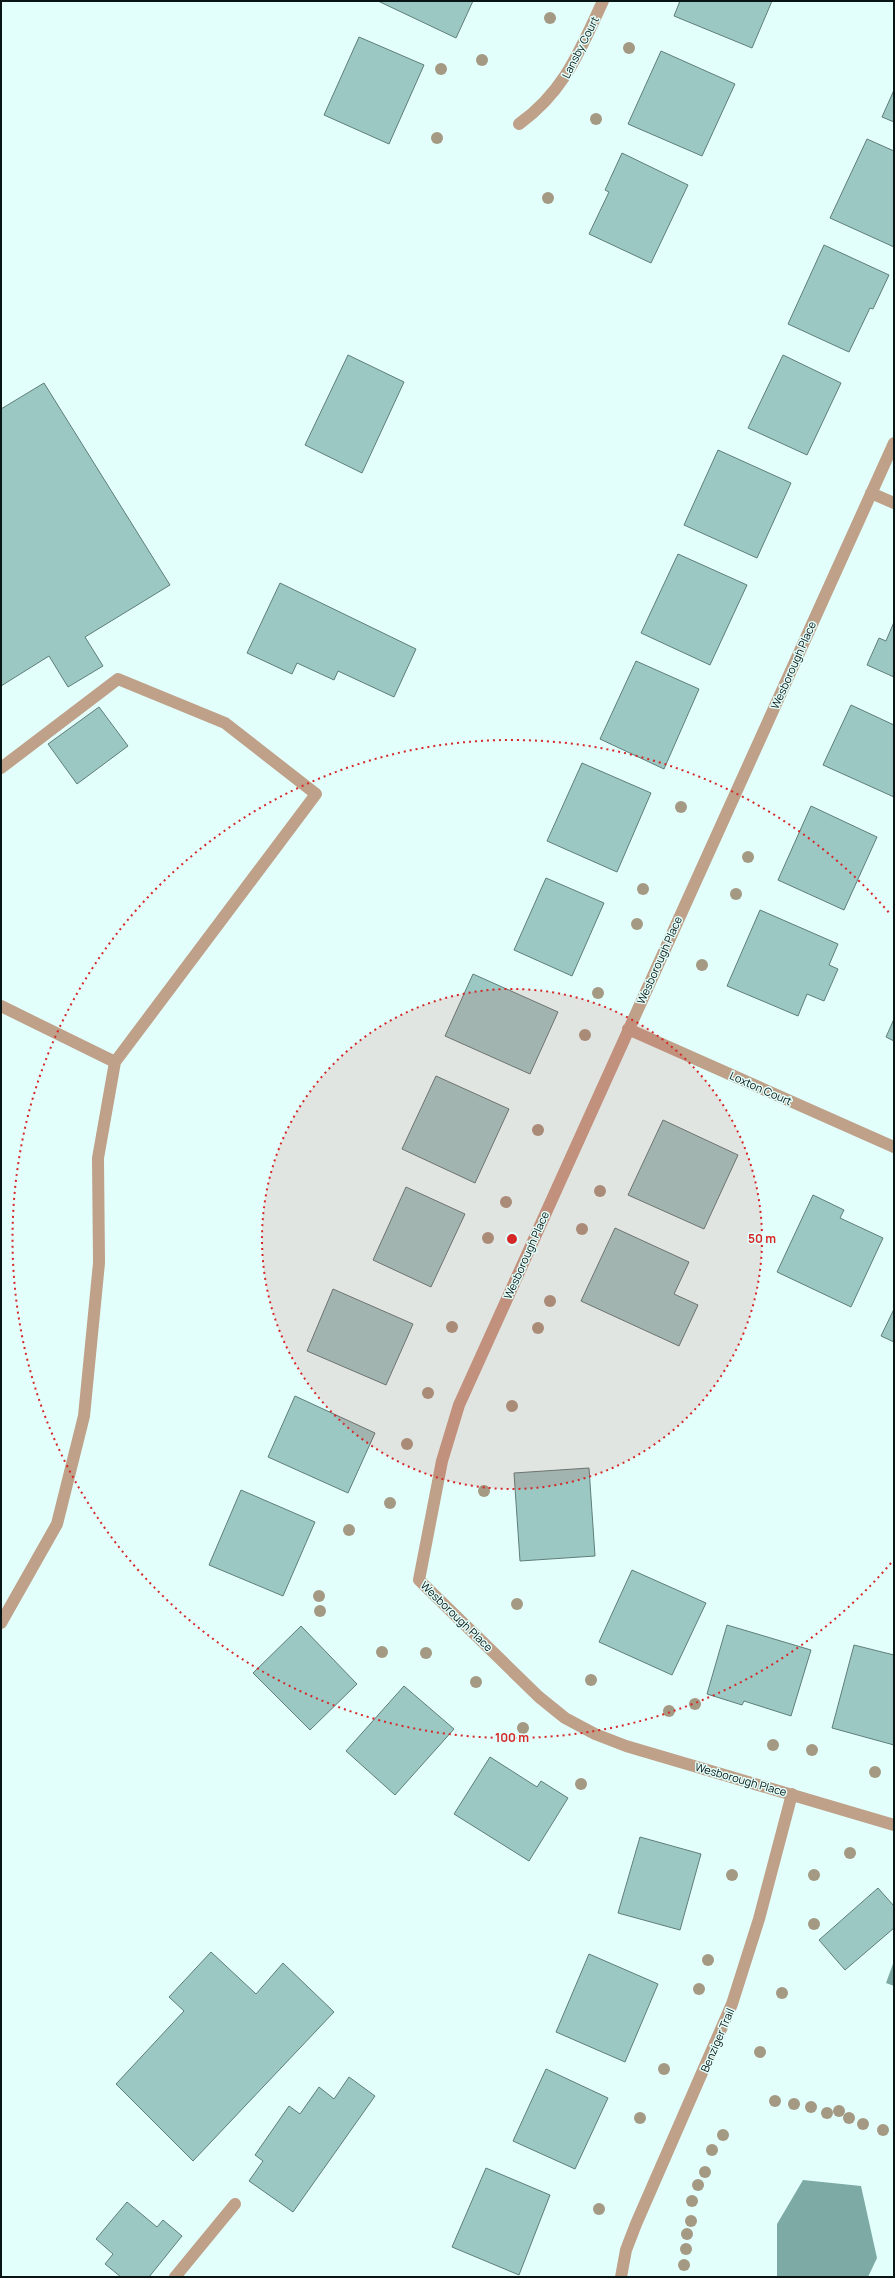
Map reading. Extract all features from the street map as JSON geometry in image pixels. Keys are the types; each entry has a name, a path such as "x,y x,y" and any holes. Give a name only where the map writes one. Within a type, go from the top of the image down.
{"street":[{"name":"Lansby Court","path":"519,124 547,101 562,82 574,63 603,1"},
{"name":"Wesborough Place","path":"894,443 459,1405 442,1461 419,1580 539,1697 565,1718 595,1734 626,1746 894,1825"},
{"path":"871,493 894,504"},
{"path":"1,768 118,679 225,723 316,794 115,1062 98,1158 100,1263 84,1416 58,1524 1,1623"},
{"path":"1,1006 115,1062"},
{"name":"Loxton Court","path":"628,1029 894,1147"},
{"name":"Benziger Trail","path":"620,2277 626,2250 636,2224 732,2004 759,1919 792,1794"},
{"path":"175,2277 235,2204"}],"water":[{"path":"894,1961 894,1986 886,1983"},
{"path":"803,2180 861,2186 877,2258 868,2277 777,2277 777,2224"}],"building":[{"path":"378,1 473,1 456,38"},
{"path":"680,1 772,1 752,48 674,16"},
{"path":"359,37 424,65 389,144 324,115"},
{"path":"661,51 735,84 702,156 628,124"},
{"path":"894,90 894,122 882,117"},
{"path":"867,139 894,151 894,247 830,218"},
{"path":"622,153 688,185 651,263 589,234 609,192 605,190"},
{"path":"824,245 889,275 873,309 870,308 849,352 788,324"},
{"path":"348,355 404,382 362,473 305,445"},
{"path":"783,355 841,383 807,455 748,428"},
{"path":"44,383 170,585 85,637 103,666 68,687 49,656 1,686 1,409"},
{"path":"718,450 791,483 757,558 684,525"},
{"path":"678,554 747,585 710,665 641,633"},
{"path":"280,583 416,649 394,697 338,671 334,680 297,663 292,674 247,653"},
{"path":"894,622 894,677 867,665 879,638 886,641"},
{"path":"636,661 699,689 664,769 600,739"},
{"path":"851,705 894,725 894,797 823,765"},
{"path":"99,707 128,746 77,784 48,744"},
{"path":"582,763 651,793 617,872 547,841"},
{"path":"811,806 877,837 844,910 778,880"},
{"path":"546,878 604,903 572,976 514,950"},
{"path":"760,910 838,944 829,965 838,969 824,1001 807,994 798,1016 727,986"},
{"path":"473,974 558,1012 530,1074 445,1036"},
{"path":"894,1019 894,1041 886,1037"},
{"path":"436,1076 509,1109 475,1183 402,1149"},
{"path":"663,1120 738,1155 704,1229 628,1195"},
{"path":"406,1187 465,1214 431,1287 373,1260"},
{"path":"813,1195 844,1210 840,1218 883,1238 851,1307 777,1272"},
{"path":"615,1228 689,1262 674,1294 698,1305 679,1346 581,1301"},
{"path":"333,1289 413,1324 386,1385 307,1351"},
{"path":"894,1309 894,1342 881,1336"},
{"path":"295,1396 375,1433 348,1493 268,1457"},
{"path":"589,1468 595,1556 520,1561 514,1473"},
{"path":"241,1490 315,1522 283,1596 209,1565"},
{"path":"632,1570 706,1603 672,1675 599,1642"},
{"path":"727,1625 811,1650 791,1716 744,1701 742,1705 707,1694"},
{"path":"301,1626 357,1684 310,1730 253,1673"},
{"path":"854,1645 894,1655 894,1745 832,1728"},
{"path":"404,1686 454,1729 395,1795 346,1751"},
{"path":"490,1757 537,1787 541,1781 568,1798 529,1861 454,1814"},
{"path":"640,1837 701,1854 680,1930 618,1913"},
{"path":"878,1888 894,1906 894,1928 845,1970 819,1940"},
{"path":"211,1952 256,1994 283,1963 334,2012 193,2161 116,2084 184,2011 169,1997"},
{"path":"589,1954 658,1984 625,2062 556,2032"},
{"path":"546,2069 608,2098 575,2169 513,2141"},
{"path":"349,2077 375,2096 293,2212 249,2181 263,2161 255,2155 289,2106 300,2114 319,2087 334,2099"},
{"path":"486,2168 550,2195 519,2275 452,2247"},
{"path":"127,2202 157,2227 163,2220 182,2236 149,2277 121,2277 105,2264 113,2254 96,2239"}]}
